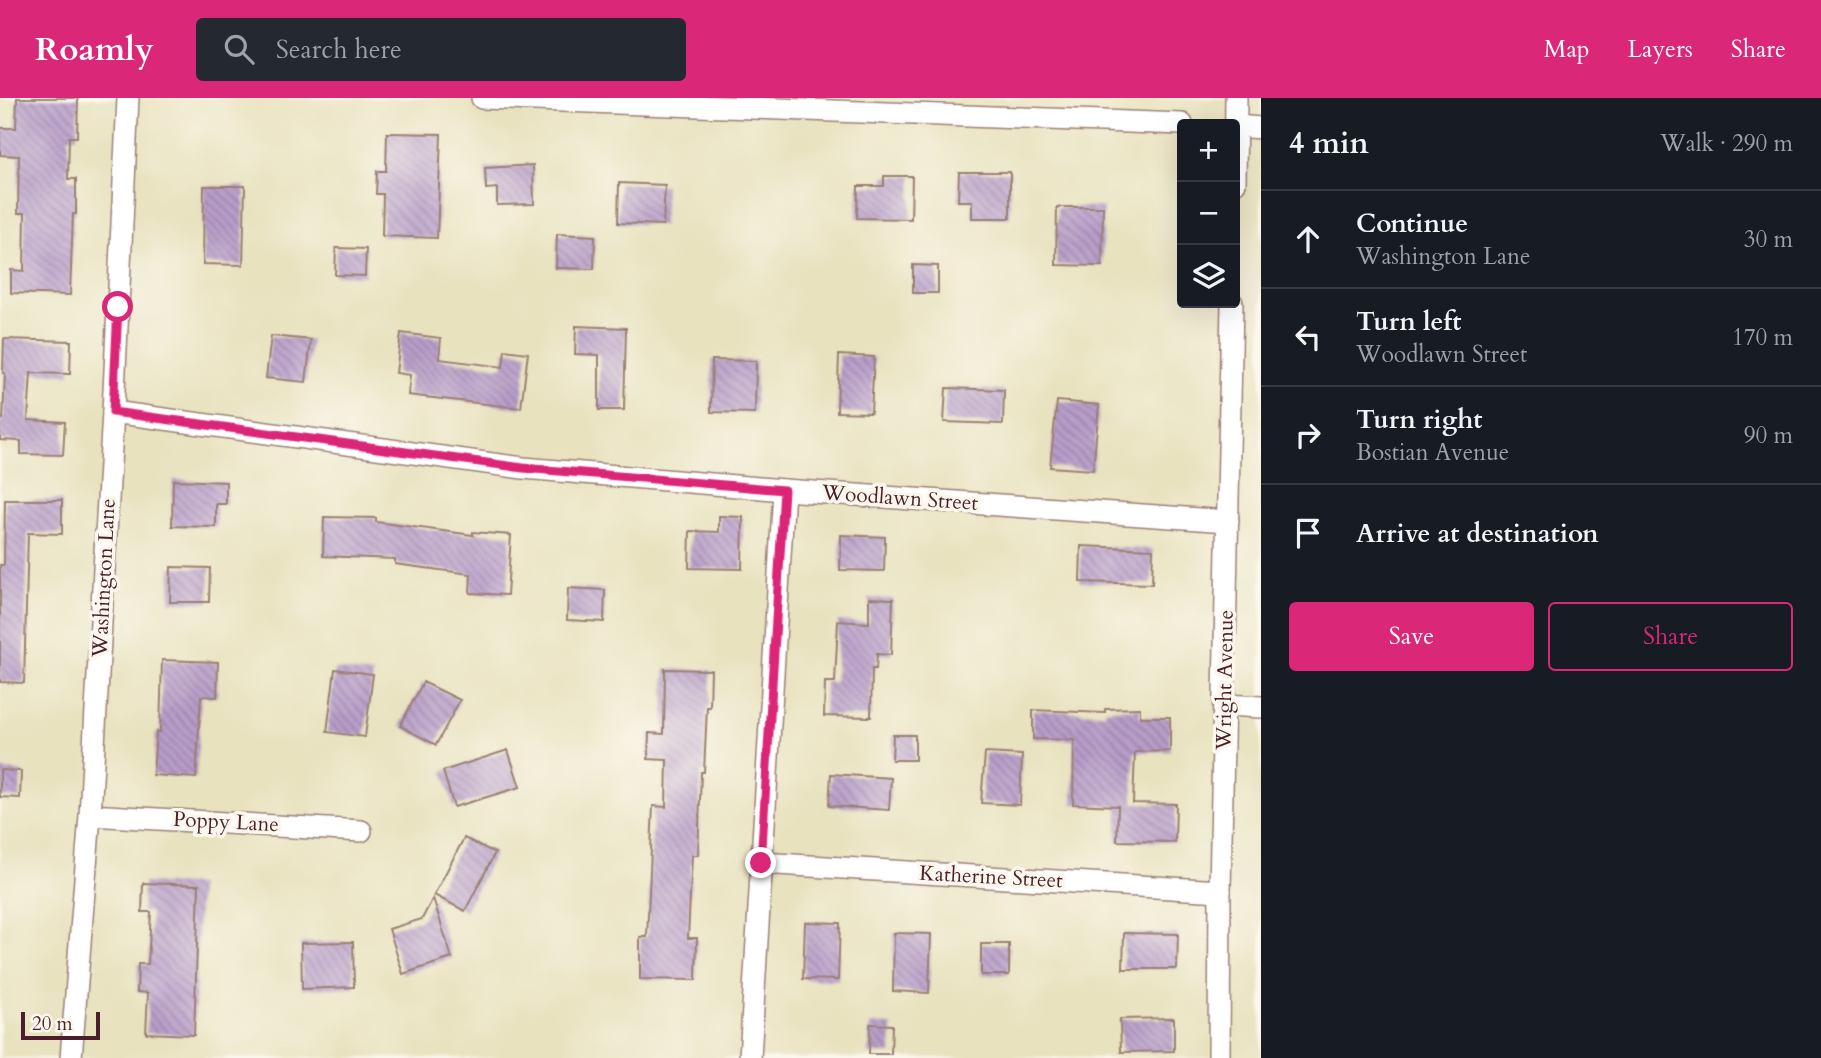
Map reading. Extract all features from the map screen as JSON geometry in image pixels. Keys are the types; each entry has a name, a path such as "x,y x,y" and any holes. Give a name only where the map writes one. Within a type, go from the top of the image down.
{"street":[{"name":"Washington Lane","path":"71,1058 90,815 128,98"},
{"path":"482,98 1177,124"},
{"path":"1235,119 1236,98"},
{"path":"1240,127 1261,128"},
{"name":"Wright Avenue","path":"1219,1058 1232,308"},
{"name":"Woodlawn Street","path":"113,412 523,468 784,490 1228,521"},
{"path":"750,1058 784,490"},
{"path":"1225,705 1261,707"},
{"name":"Poppy Lane","path":"90,815 361,831"},
{"name":"Katherine Street","path":"761,863 1220,891"}],"building":[{"path":"17,98 78,98 77,137 69,137 68,179 76,179 70,295 11,293 11,270 24,271 25,213 18,213 19,156 0,155 0,128 16,128"},
{"path":"387,133 441,134 437,238 382,236 383,194 376,194 377,171 386,171"},
{"path":"533,165 534,204 497,205 497,188 486,189 485,168"},
{"path":"959,172 1010,172 1010,218 972,218 972,201 958,201"},
{"path":"884,176 912,176 911,219 857,218 858,186 884,186"},
{"path":"619,183 665,185 663,225 618,223"},
{"path":"204,186 245,186 243,265 203,264"},
{"path":"1057,207 1103,207 1102,266 1056,265"},
{"path":"557,234 595,236 594,269 556,268"},
{"path":"336,248 366,249 365,276 335,275"},
{"path":"913,265 938,266 938,293 913,293"},
{"path":"576,326 626,328 624,410 599,410 599,355 575,354"},
{"path":"401,333 441,338 439,359 503,367 505,350 528,353 521,408 408,395 410,375 396,373"},
{"path":"271,336 311,340 306,382 266,378"},
{"path":"4,339 71,341 70,374 31,373 28,420 65,422 63,455 21,454 21,441 0,440 5,373"},
{"path":"839,355 874,357 871,413 837,412"},
{"path":"712,360 756,361 755,413 711,412"},
{"path":"946,388 1004,390 1003,424 944,422"},
{"path":"1057,401 1099,405 1093,470 1050,467"},
{"path":"173,480 226,482 226,504 216,504 216,527 172,526"},
{"path":"5,500 62,500 62,534 28,533 24,683 0,682 0,565 4,565"},
{"path":"719,516 743,517 742,569 689,568 690,531 719,532"},
{"path":"324,517 376,518 376,522 473,535 473,532 511,535 507,595 470,593 471,574 395,564 395,559 323,556"},
{"path":"841,535 885,537 884,571 840,570"},
{"path":"1081,546 1153,549 1152,584 1080,582"},
{"path":"171,567 210,568 209,602 170,602"},
{"path":"568,588 605,590 604,622 567,620"},
{"path":"869,598 893,599 891,655 877,654 876,669 872,669 871,717 824,716 825,682 835,682 838,621 869,623"},
{"path":"162,660 218,662 217,697 201,696 196,778 153,775 156,732 160,732"},
{"path":"335,669 373,674 365,737 327,732"},
{"path":"665,669 711,670 704,772 701,772 698,855 692,855 688,938 697,938 696,980 640,979 640,937 647,937 653,806 666,807 667,760 648,759 649,733 664,734"},
{"path":"423,682 460,700 436,745 400,726"},
{"path":"1140,708 1140,717 1170,717 1170,751 1135,752 1133,803 1176,804 1175,842 1117,841 1118,806 1073,804 1074,740 1033,739 1033,710 1105,713 1105,709"},
{"path":"893,735 915,735 915,760 892,760"},
{"path":"508,750 520,787 454,807 443,771"},
{"path":"985,753 1022,755 1020,805 981,803"},
{"path":"0,770 21,771 20,798 0,797"},
{"path":"831,774 891,778 889,810 829,806"},
{"path":"464,838 495,853 465,911 434,895"},
{"path":"143,883 199,885 194,1035 146,1033 148,993 137,992 138,964 148,964 151,912 142,912"},
{"path":"433,898 452,958 403,974 389,929 422,919"},
{"path":"805,922 840,923 838,980 803,979"},
{"path":"894,933 931,934 929,993 893,991"},
{"path":"1124,933 1178,934 1177,969 1123,969"},
{"path":"353,942 354,987 302,989 301,943"},
{"path":"981,944 1009,944 1009,975 981,975"},
{"path":"1174,1018 1174,1051 1121,1052 1120,1019"},
{"path":"870,1024 892,1025 891,1054 869,1054"}],"route":[{"path":"118,307 113,412 523,468 784,490 761,863"}]}
